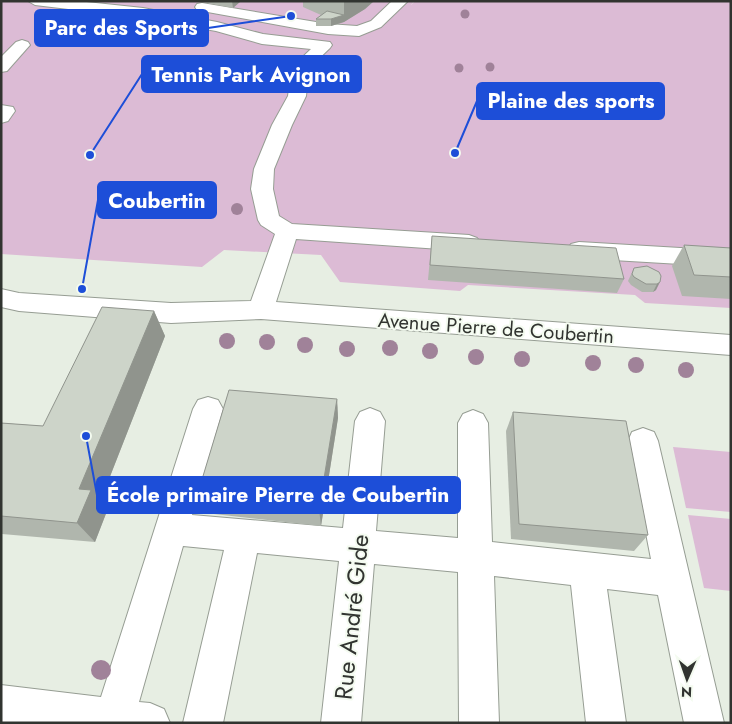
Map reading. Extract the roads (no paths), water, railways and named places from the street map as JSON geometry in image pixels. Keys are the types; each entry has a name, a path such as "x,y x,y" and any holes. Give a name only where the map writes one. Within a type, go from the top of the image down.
{"street":[{"path":"35,1 143,13 217,26 262,38 324,45 301,66 297,96 282,124 264,168 262,189 269,220 287,231 493,244"},
{"path":"188,4 308,26 359,31 376,24 401,1"},
{"path":"1,67 22,45"},
{"path":"1,111 6,111 1,117"},
{"path":"261,310 287,231"},
{"path":"553,248 731,258"},
{"name":"Avenue Pierre de Coubertin","path":"1,287 28,286 177,295 261,310 731,345"},
{"name":"Avenue Pierre de Coubertin","path":"1,298 19,302 171,313 261,310"},
{"path":"1,706 104,720 172,529 208,409"},
{"name":"Rue André Gide","path":"342,723 370,421"},
{"path":"473,423 479,723"},
{"path":"643,441 704,723"},
{"path":"172,529 476,557 673,579"},
{"path":"203,723 244,535"},
{"path":"587,569 606,723"}],"place":[{"name":"Parc des Sports","path":"291,16"},
{"name":"Plaine des sports","path":"455,153"},
{"name":"Tennis Park Avignon","path":"90,155"},
{"name":"Coubertin","path":"82,289"},
{"name":"École primaire Pierre de Coubertin","path":"86,436"}]}
